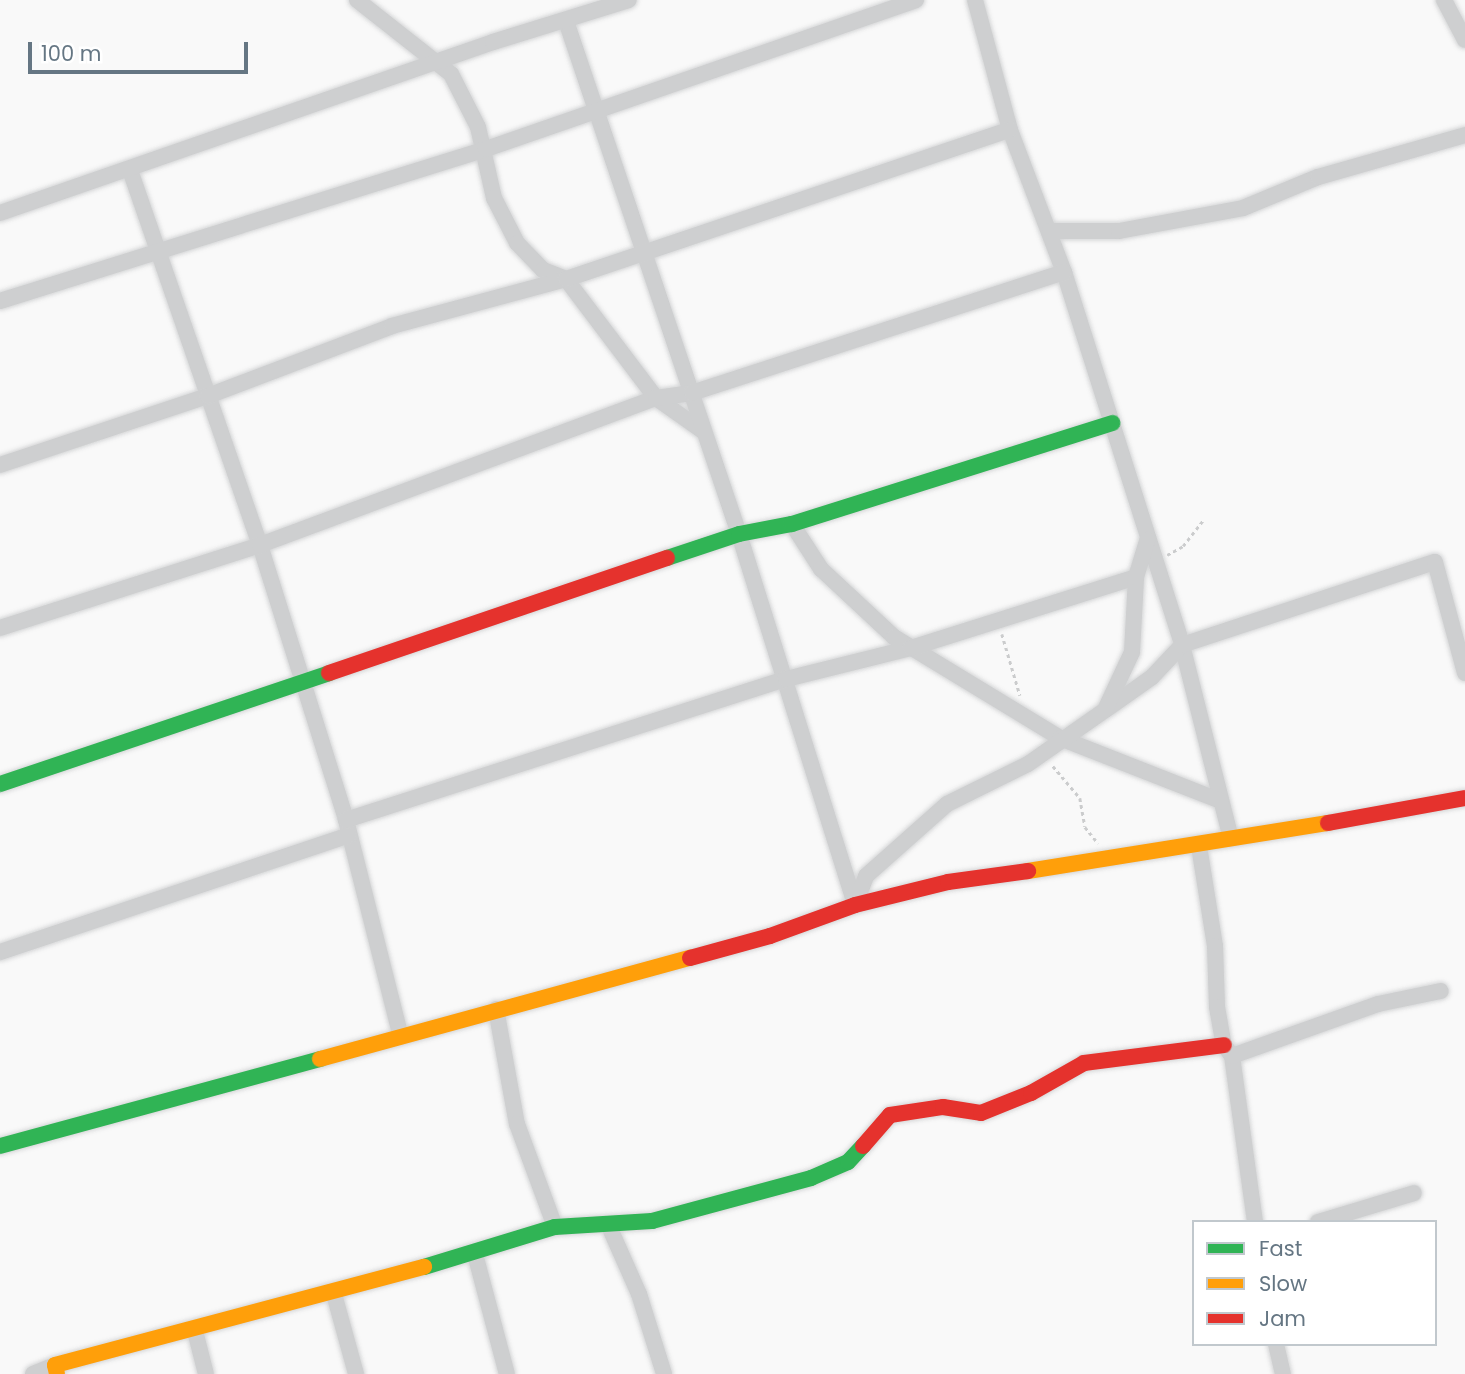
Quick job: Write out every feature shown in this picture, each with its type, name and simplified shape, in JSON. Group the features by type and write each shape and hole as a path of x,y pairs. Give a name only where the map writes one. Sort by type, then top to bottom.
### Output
{"street":[{"path":"357,0 451,74 486,149 494,198 517,243 543,270 566,279 656,398 704,432"},
{"path":"0,213 436,63 629,0"},
{"path":"0,300 156,249 486,149 598,107 916,0"},
{"path":"975,0 1010,130 1064,272 1182,645 1231,838"},
{"path":"1444,0 1465,40"},
{"path":"566,21 598,107 739,534 855,905"},
{"path":"0,465 208,396 392,326 566,279 1010,130"},
{"path":"1050,231 1119,231 1230,211 1363,162 1465,135"},
{"path":"130,170 260,545 302,679 348,827 400,1034"},
{"path":"0,628 260,545 656,398 692,393 1064,272"},
{"path":"0,784 302,679 739,534 792,524 1112,423"},
{"path":"792,524 821,569 853,604 911,648 1060,738 1221,801"},
{"path":"1105,710 1132,652 1136,577 1147,540"},
{"path":"855,905 866,876 947,804 1041,753 1105,710 1152,677 1182,645 1435,562 1465,673"},
{"path":"0,952 348,827 786,680 911,648 1136,577"},
{"path":"0,1146 400,1034 770,936 855,905 989,873 1199,846 1231,838 1465,798"},
{"path":"1199,846 1215,946 1217,1007 1228,1050 1255,1220"},
{"path":"33,1374 334,1294 475,1254 555,1227 652,1221 811,1178 848,1162 890,1115 943,1107 981,1113 1031,1093 1084,1063 1228,1050 1378,1004 1441,991"},
{"path":"496,1009 517,1124 555,1227"},
{"path":"1325,1220 1414,1193"},
{"path":"608,1224 639,1294 664,1374"},
{"path":"475,1254 507,1374"},
{"path":"334,1294 356,1374"},
{"path":"195,1331 206,1374"},
{"path":"1276,1346 1283,1374"}],"path":[{"path":"1155,561 1183,546 1203,520"},
{"path":"998,621 1027,718"},
{"path":"1041,753 1080,798 1085,827 1109,856"}],"traffic: fast":[{"path":"667,558 739,534 792,524 1112,423"},
{"path":"0,784 329,673"},
{"path":"0,1146 320,1059"},
{"path":"424,1267 555,1227 652,1221 811,1178 848,1162 863,1146"}],"traffic: slow":[{"path":"1028,871 1328,823"},
{"path":"320,1059 690,958"},
{"path":"57,1374 55,1365 424,1267"}],"traffic: jam":[{"path":"329,673 667,558"},
{"path":"1328,823 1465,798"},
{"path":"690,958 770,936 855,905 948,882 1028,871"},
{"path":"863,1146 890,1115 943,1107 981,1113 1031,1093 1084,1063 1224,1045"}]}
